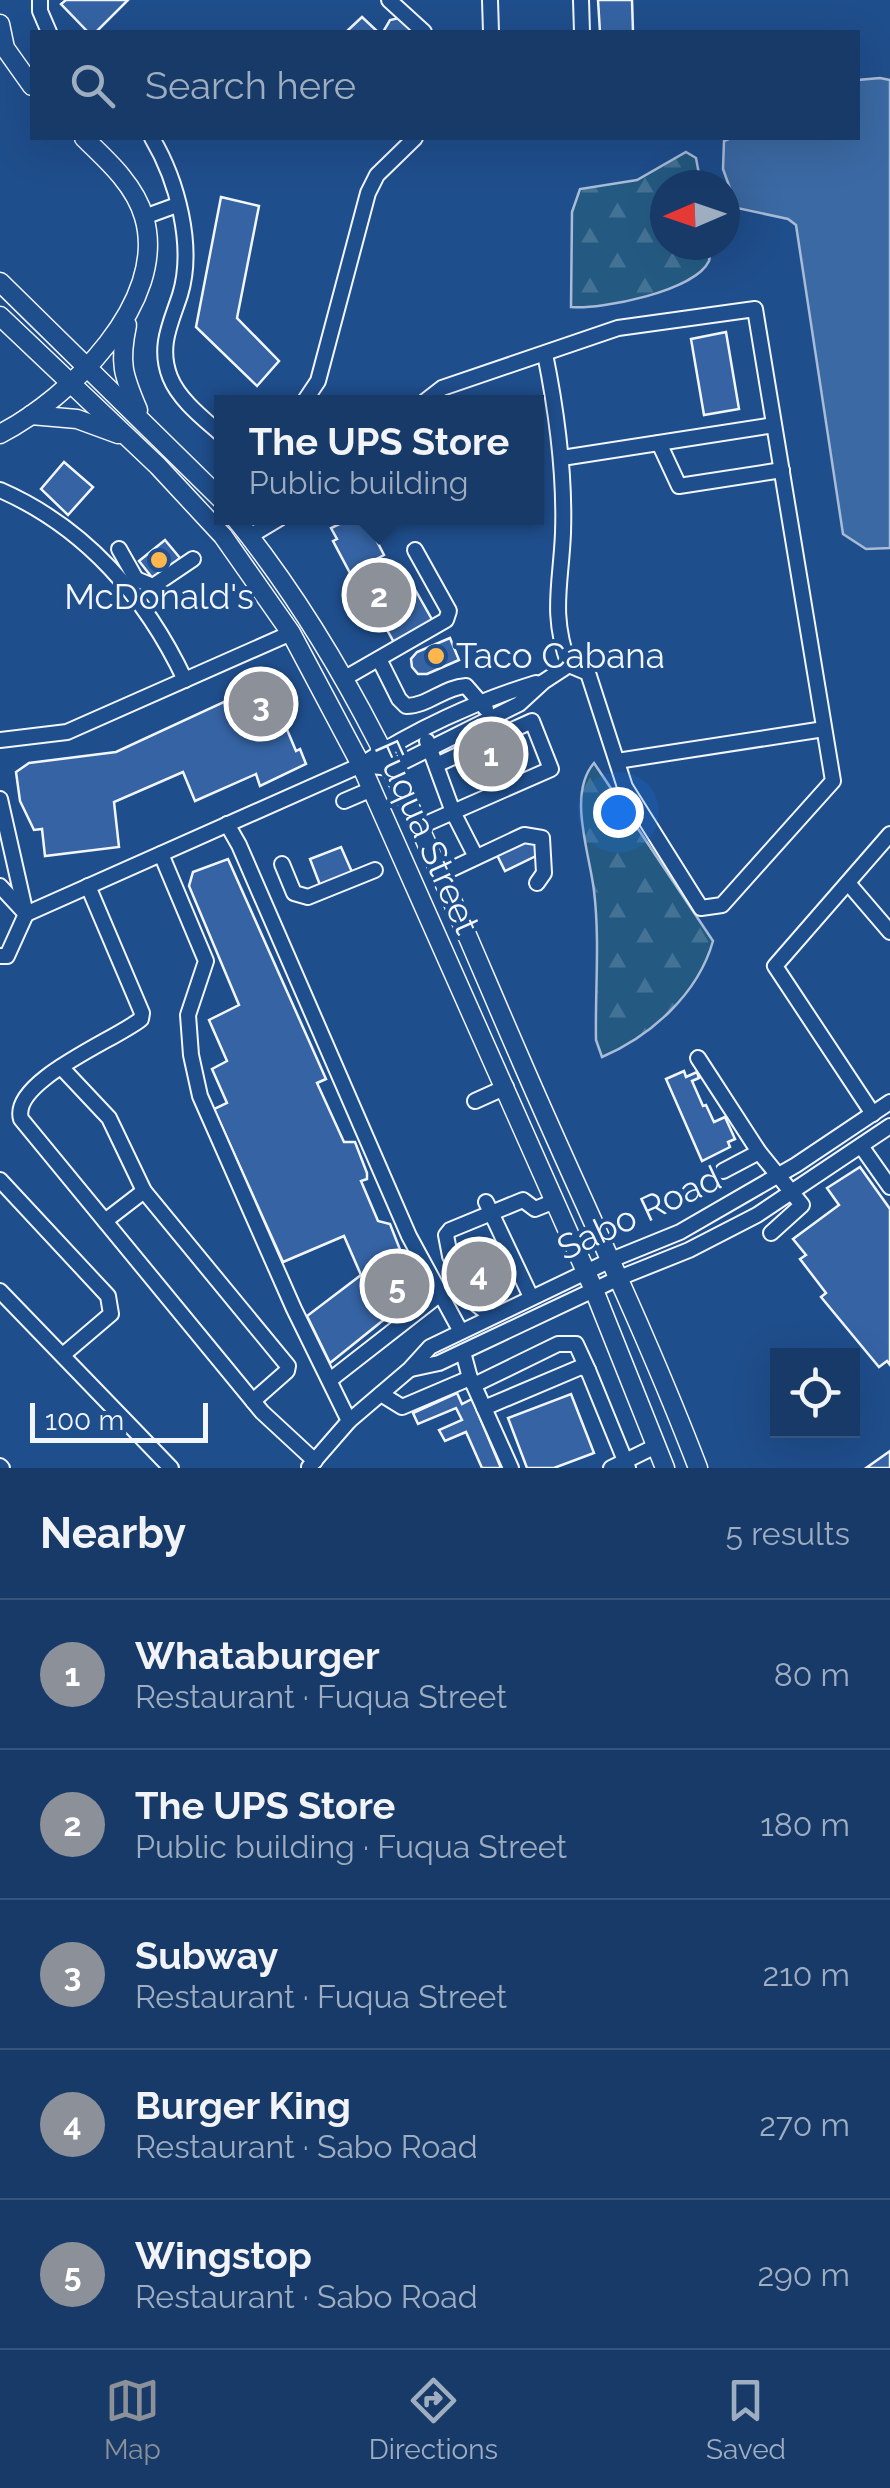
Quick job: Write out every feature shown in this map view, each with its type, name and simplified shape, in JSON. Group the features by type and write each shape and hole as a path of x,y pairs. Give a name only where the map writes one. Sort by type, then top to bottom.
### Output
{"main road":[{"path":"0,24 4,48 30,83"},
{"path":"86,140 133,193 144,217 146,274 128,316 121,362 122,375 142,420"},
{"path":"0,282 214,492"},
{"name":"Fuqua Street","path":"0,316 170,478 233,550 290,633 361,765 506,1087 594,1290 665,1468"},
{"path":"0,434 32,415 69,382 128,316"},
{"path":"32,415 77,419 127,437"},
{"path":"233,550 245,525"},
{"name":"Fuqua Street","path":"246,525 309,616 387,759 619,1278 698,1468"},
{"path":"290,633 309,616"},
{"path":"506,1087 528,1076"},
{"path":"656,1446 686,1438"}],"street":[{"path":"40,0 48,30"},
{"path":"389,0 422,30"},
{"path":"490,0 491,30"},
{"path":"581,0 582,30"},
{"path":"153,140 161,153 186,242 181,292 166,331 166,362 176,386 214,426"},
{"path":"309,395 318,381 368,192 377,174 413,140"},
{"path":"144,217 177,205"},
{"path":"433,395 442,388 618,328 756,309 833,781 722,905 702,908 625,787 588,673 569,664 559,638 556,594 563,536 562,458 545,354"},
{"path":"562,458 774,424"},
{"path":"659,443 679,486 782,470"},
{"path":"0,490 79,538 133,592 161,630 184,680"},
{"path":"118,549 136,579 153,586 193,559"},
{"path":"345,678 446,620 448,611 415,550"},
{"path":"0,740 67,732 290,633"},
{"path":"379,659 399,700 406,706 416,706 455,686 466,686 487,711"},
{"path":"26,914 361,765 430,748 569,664"},
{"path":"387,759 423,731 487,711"},
{"path":"419,827 552,769 532,721 436,765"},
{"path":"617,761 824,729"},
{"path":"423,731 476,858"},
{"path":"344,801 372,789"},
{"path":"0,799 26,914 8,956 0,956"},
{"path":"227,824 240,844 409,1236 460,1330"},
{"path":"873,1114 775,966 890,834"},
{"path":"441,874 524,836 536,836 542,838 545,866 536,883"},
{"path":"160,854 206,961 188,1015 200,1096 294,1308 350,1421"},
{"path":"282,864 294,892 308,896 375,870"},
{"path":"848,882 890,932"},
{"path":"0,886 26,914"},
{"path":"88,886 142,1014 139,1022 75,1056 24,1098 18,1110 20,1119 253,1400 312,1464"},
{"path":"698,1058 759,1152 802,1204 771,1233"},
{"path":"61,1067 109,1118 144,1192 288,1366 253,1400"},
{"path":"475,1101 506,1087"},
{"name":"Sabo Road","path":"312,1464 350,1421 410,1369 430,1346 610,1260 680,1232 781,1175 890,1102"},
{"name":"Sabo Road","path":"410,1369 438,1363 619,1278 689,1250 757,1215 890,1126"},
{"path":"861,1146 890,1186"},
{"path":"724,1171 759,1152"},
{"path":"0,1180 108,1296 111,1314 64,1354"},
{"path":"105,1221 144,1192"},
{"path":"491,1316 470,1299 450,1256 446,1236 489,1208 524,1200 535,1209 555,1201"},
{"path":"489,1208 532,1297"},
{"path":"0,1291 171,1468"},
{"path":"330,1380 438,1294"},
{"path":"381,1394 402,1407 571,1342 576,1344 588,1370 626,1464"},
{"path":"463,1352 472,1382 511,1468"},
{"path":"484,1408 573,1368 588,1370"},
{"path":"610,1468 626,1464 656,1446"}],"green space":[{"path":"686,152 696,158 698,170 654,170"},
{"path":"650,173 650,260 709,261 700,272 667,290 624,302 571,307 572,212 580,189 637,180"},
{"path":"594,763 713,941 696,979 670,1011 638,1037 602,1057 596,1040 596,909 581,807 586,776"}],"shaded area":[{"path":"860,80 890,80 890,548 866,549 843,534 796,225 788,219 740,209 740,170 723,169 726,140 860,140"}],"building":[{"path":"66,0 128,0 98,30 86,30 61,4"},
{"path":"598,0 632,0 633,30 600,30"},
{"path":"362,17 376,30 348,30"},
{"path":"399,18 412,30 384,30 390,20"},
{"path":"221,197 259,206 237,318 279,361 257,386 196,327"},
{"path":"726,332 739,409 704,415 691,339"},
{"path":"64,462 93,487 68,515 41,489"},
{"path":"369,525 384,555 350,573 333,541 337,539 331,528"},
{"name":"McDonald's","path":"165,540 180,558 154,580 139,561"},
{"path":"404,570 434,623 396,646 366,592"},
{"name":"Taco Cabana","path":"450,638 459,660 418,674 411,659 417,652"},
{"path":"267,682 296,751 300,749 306,764 260,786 256,774 195,801 183,772 114,802 119,847 45,856 42,829 34,830 20,801 16,772 29,763 116,752"},
{"path":"514,732 521,748 463,777 456,760"},
{"path":"532,838 540,854 505,871 497,855"},
{"path":"341,847 352,872 320,885 310,859"},
{"path":"228,859 326,1079 317,1083 344,1142 355,1142 367,1173 367,1179 361,1181 378,1221 390,1224 417,1293 330,1363 307,1316 361,1275 344,1236 283,1262 214,1109 227,1103 212,1069 227,1061 209,1020 239,1005 189,886 193,872"},
{"path":"684,1071 686,1077 697,1072 699,1078 692,1081 703,1106 706,1105 714,1122 725,1117 735,1139 728,1142 730,1147 702,1161 666,1079"},
{"path":"860,1167 890,1209 890,1365 887,1361 879,1367 821,1297 826,1293 800,1259 806,1255 793,1239 839,1205 827,1188"},
{"path":"457,1393 462,1404 472,1399 501,1468 482,1468 466,1432 445,1441 439,1430 462,1420 456,1408 418,1424 413,1413"},
{"path":"571,1394 594,1453 554,1468 527,1468 508,1418"},
{"path":"890,1451 890,1468 866,1468"}],"place":[{"name":"McDonald's","path":"159,560"},
{"name":"The UPS Store","path":"379,595"},
{"name":"Taco Cabana","path":"436,656"},
{"name":"Subway","path":"261,704"},
{"name":"Whataburger","path":"491,754"},
{"name":"Burger King","path":"479,1274"},
{"name":"Wingstop","path":"397,1286"}]}
